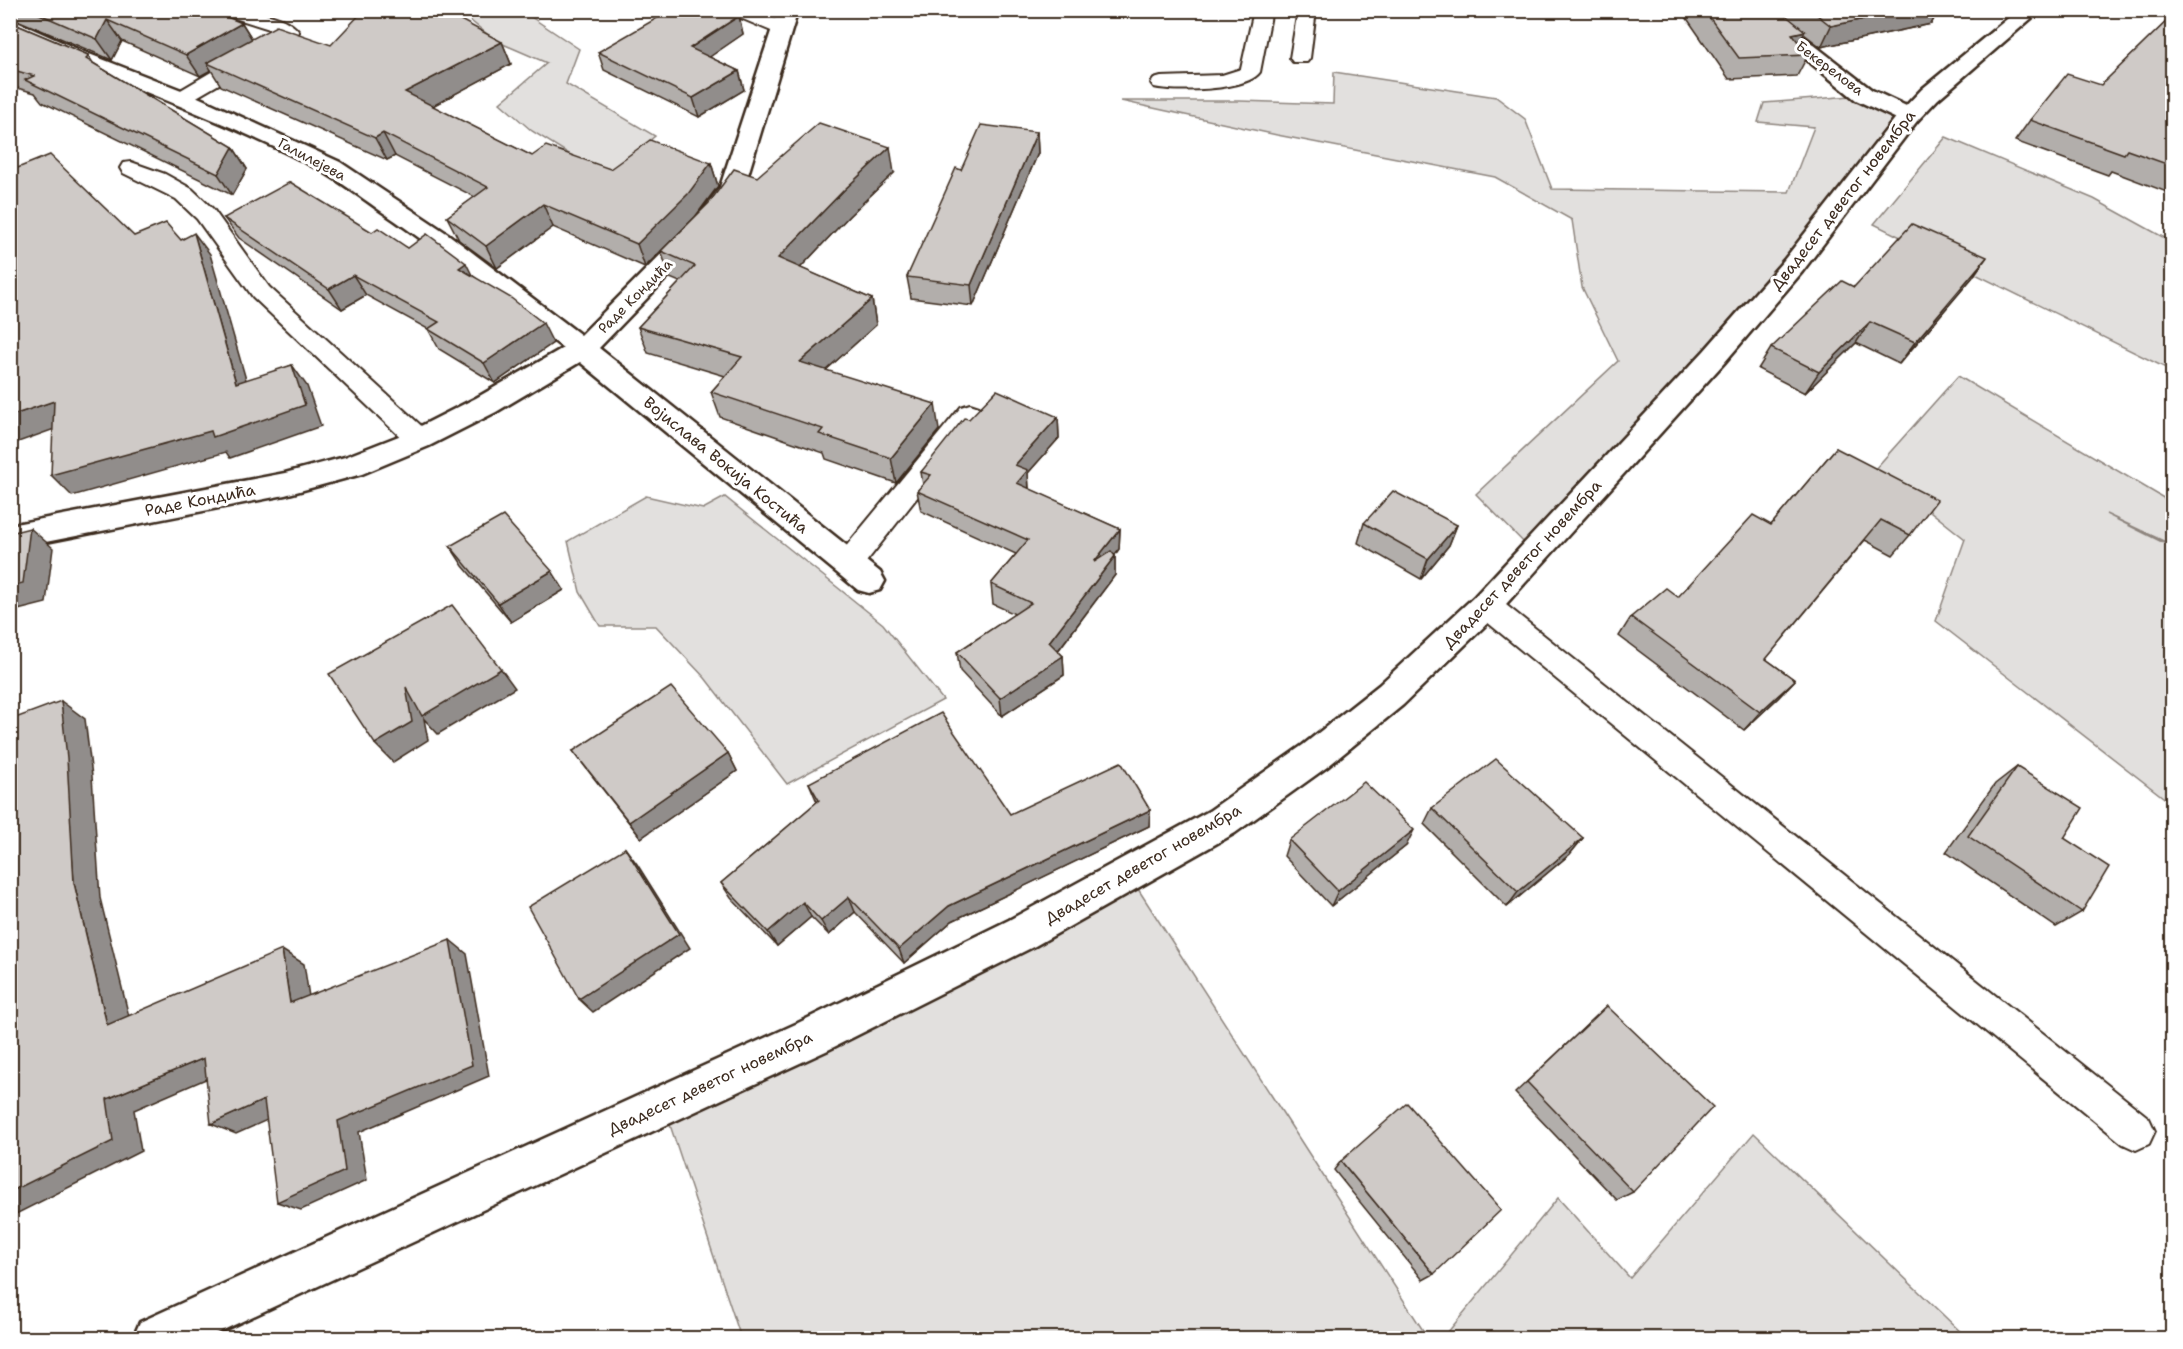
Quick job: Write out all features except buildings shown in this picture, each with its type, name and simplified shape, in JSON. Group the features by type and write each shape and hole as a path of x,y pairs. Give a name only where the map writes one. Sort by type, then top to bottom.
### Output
{"street":[{"name":"Бекерелова","path":"1756,10 1864,95 1909,116"},
{"name":"Двадесет деветог новембра","path":"156,1338 812,1036 1022,933 1222,822 1315,756 1391,695 1486,605 1714,357 1793,266 1909,116 1930,94 2031,10"},
{"name":"Раде Кондића","path":"10,537 285,484 352,466 419,439 495,400 582,349 624,309 706,223 732,188 755,110 786,20"},
{"name":"Галилејева","path":"10,25 107,70 181,98 286,144 332,167 439,239 582,349"},
{"name":"Војислава Вокија Костића","path":"582,349 859,572"}],"lane":[{"path":"181,98 283,39 289,32 286,28 229,10"},
{"path":"738,10 786,20"},
{"path":"1161,83 1233,79 1247,75 1250,72 1263,10"},
{"path":"1300,58 1307,10"},
{"path":"131,168 184,194 205,214 261,292 419,439"},
{"path":"859,572 970,413"},
{"path":"1486,605 2136,1131"}],"shaded area":[{"path":"448,11 522,11 579,49 566,84 655,136 606,177 532,131 500,103 547,63 496,41 467,18"},
{"path":"1334,72 1496,97 1525,119 1552,189 1789,192 1814,127 1758,122 1764,103 1864,95 1909,116 1533,552 1476,494 1618,361 1582,287 1572,220 1495,177 1277,135 1121,101 1333,104"},
{"path":"1946,137 2094,199 2172,242 2172,371 1874,224"},
{"path":"1958,376 2172,503 2172,545 2106,514 2172,547 2172,804 1936,621 1965,539 1876,468"},
{"path":"646,496 703,509 725,497 883,624 943,700 787,784 705,678 656,626 600,626 580,592 568,541"},
{"path":"1129,875 1428,1338 741,1338 663,1104"},
{"path":"1754,1133 1967,1338 1443,1338 1558,1198 1630,1278"}]}
